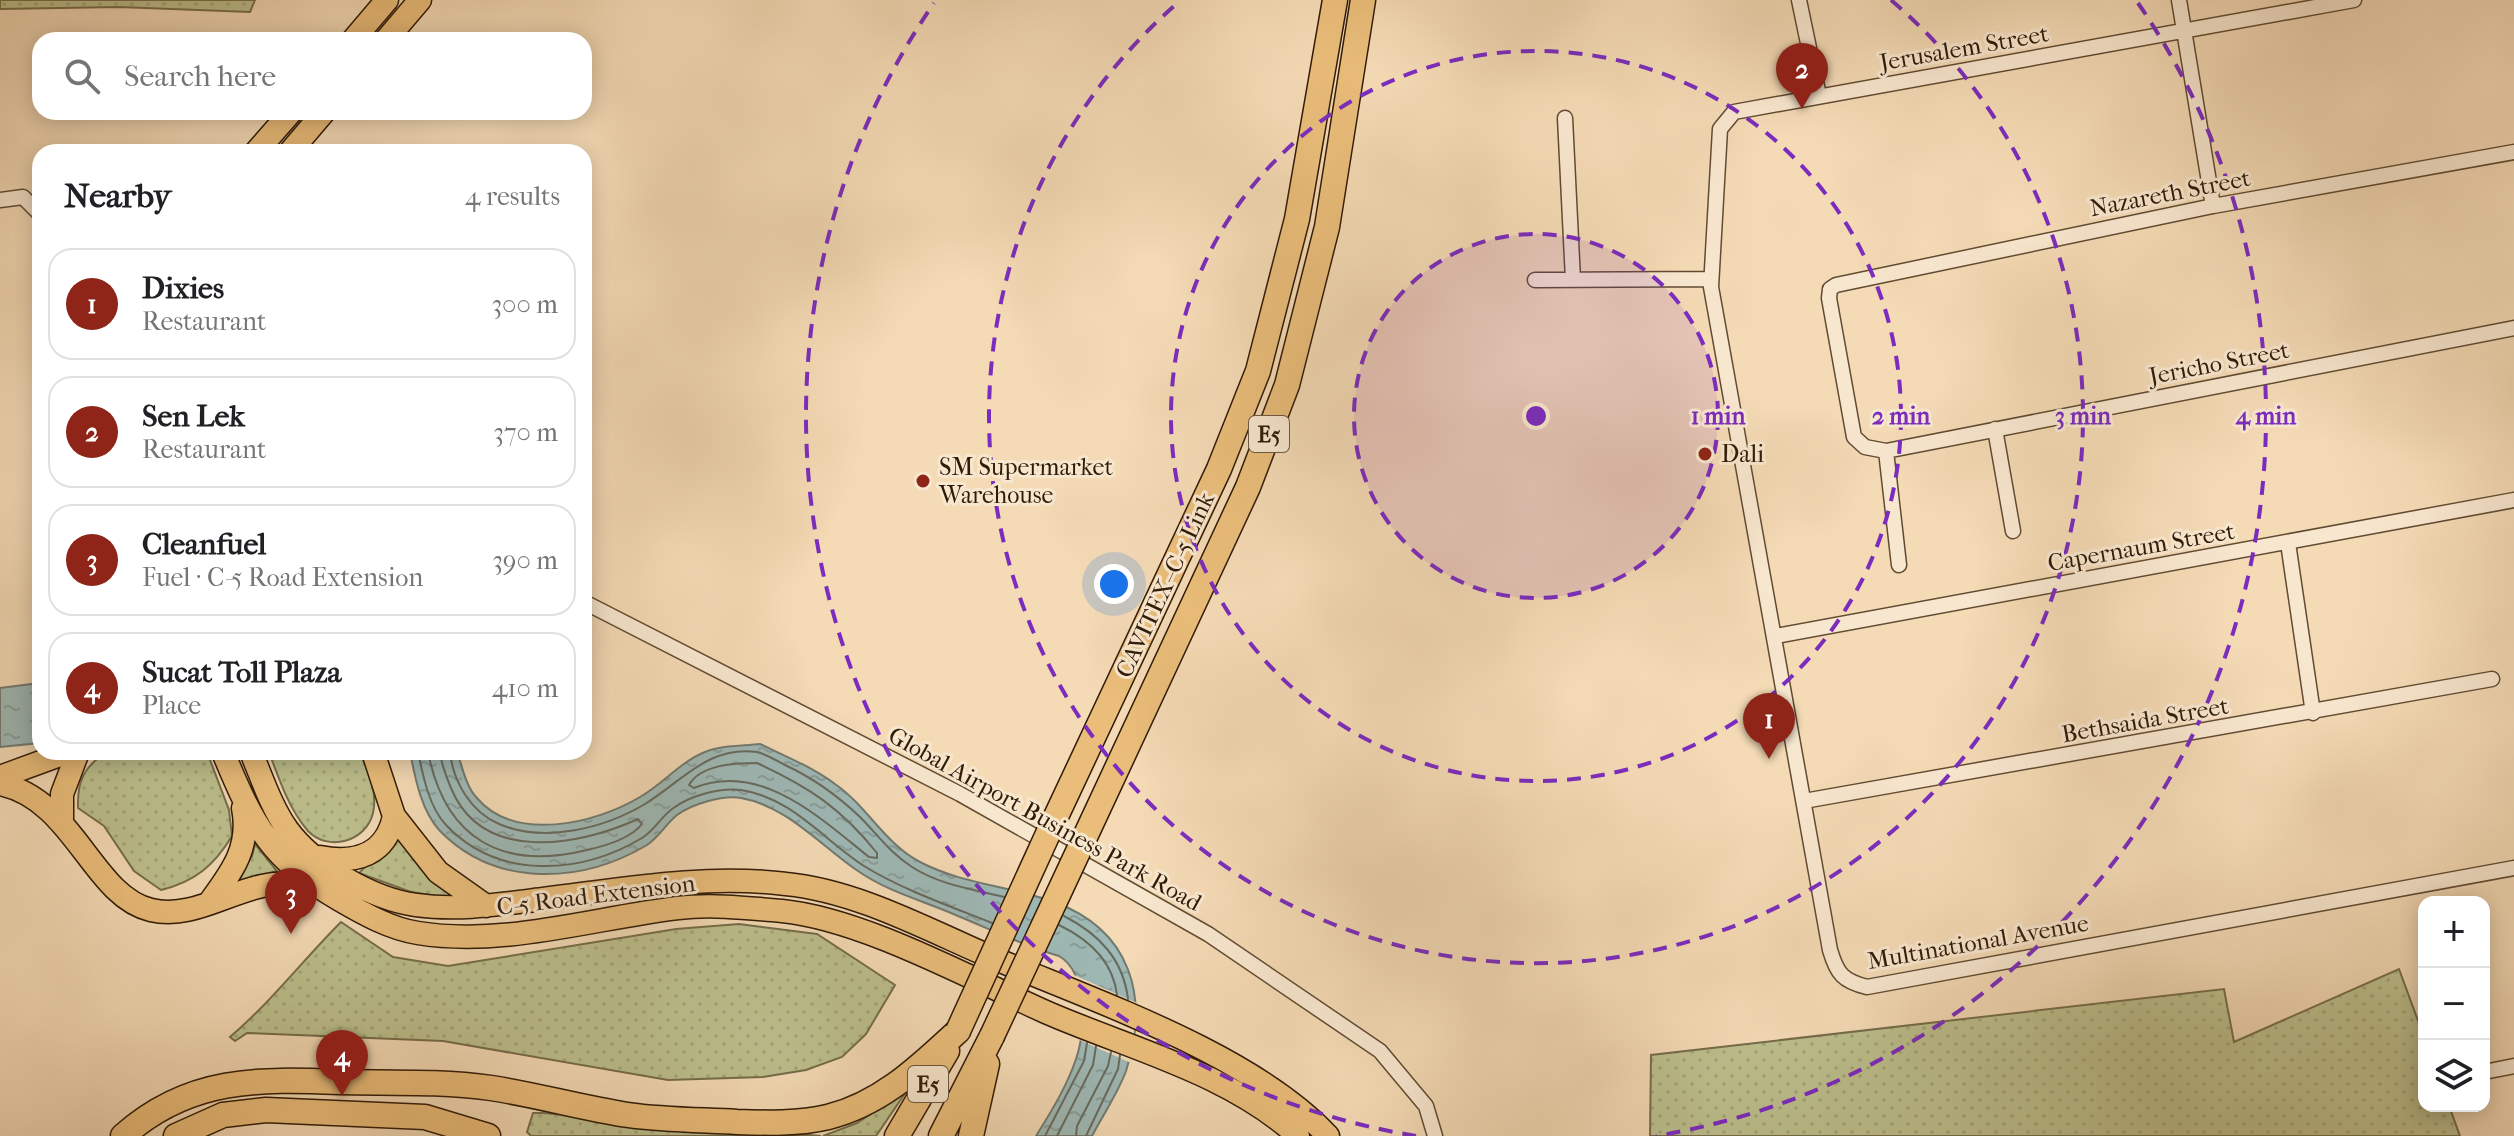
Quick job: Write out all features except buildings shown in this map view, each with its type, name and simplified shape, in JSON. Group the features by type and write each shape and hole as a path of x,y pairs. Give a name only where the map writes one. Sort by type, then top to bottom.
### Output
{"highway":[{"name":"CAVITEX–C-5 Link","path":"897,1136 958,1031 1162,594 1258,371 1297,219 1335,0"},
{"name":"CAVITEX–C-5 Link","path":"941,1136 992,1036 1248,487 1287,385 1327,227 1363,0"},
{"path":"123,1136 157,1112 196,1093 242,1081 275,1079 448,1083 643,1116 798,1122 827,1117 872,1100 912,1073 958,1031"},
{"path":"971,1136 992,1036"},
{"path":"176,1136 223,1115 266,1110 425,1117 488,1136"}],"main road":[{"path":"360,32 387,0"},
{"path":"391,32 408,4"},
{"path":"263,144 284,120"},
{"path":"297,144 317,120"},
{"path":"0,777 46,760"},
{"path":"62,822 62,794 75,760"},
{"name":"C-5 Road Extension","path":"226,760 262,836 311,885 383,921 416,933 456,936 505,933 682,908 736,907 819,916 1232,1090 1298,1136"},
{"name":"C-5 Road Extension","path":"254,760 271,802 286,828 314,856 380,894 413,905 486,906 680,882 787,884 826,891 1136,1019 1268,1085 1328,1136"},
{"path":"376,760 394,816 438,872 486,906"},
{"path":"0,784 35,796 62,822 105,875 140,906 168,913 208,905 266,885 311,885"},
{"path":"208,905 235,867 245,841 247,830 241,796"},
{"path":"314,856 337,860 365,854 390,834 394,816"}],"street":[{"path":"1799,0 1819,96"},
{"path":"2179,0 2213,206"},
{"name":"Jerusalem Street","path":"1819,96 2354,0"},
{"name":"Multinational Avenue","path":"1819,96 1734,112 1720,129 1711,279 1836,971 1847,982 1867,987 2514,868"},
{"path":"1565,118 1573,280"},
{"name":"Nazareth Street","path":"1886,451 1865,447 1854,437 1829,298 1830,289 1836,285 2213,206 2514,152"},
{"path":"0,200 23,197 32,206"},
{"path":"1535,280 1711,279"},
{"name":"Jericho Street","path":"1886,451 2514,328"},
{"path":"1995,429 2013,531"},
{"path":"1886,451 1899,565"},
{"name":"Capernaum Street","path":"1776,636 2514,500"},
{"path":"2288,543 2313,713"},
{"name":"Global Airport Business Park Road","path":"592,606 960,794 1208,934 1380,1051 1426,1106 1435,1136"},
{"name":"Bethsaida Street","path":"1804,801 2492,679"},
{"path":"2490,1071 2514,1066"}],"green space":[{"path":"0,0 255,0 250,12 119,7 0,9"},
{"path":"96,760 210,760 229,810 232,836 202,871 161,890 134,871 104,826 78,808 83,776"},
{"path":"272,760 363,760 374,797 373,813 363,831 355,837 345,841 326,841 308,831 285,793"},
{"path":"399,833 425,870 456,899 411,892 359,873"},
{"path":"255,844 277,871 233,885 252,856"},
{"path":"341,922 393,957 448,966 676,929 739,924 817,934 895,985 866,1034 842,1057 806,1070 763,1077 668,1080 443,1041 247,1033 235,1041 230,1037"},
{"path":"2399,969 2418,1021 2418,1112 2451,1112 2460,1136 1650,1136 1651,1055 2224,989 2234,1042"},
{"path":"908,1089 876,1136 823,1136 857,1123"},
{"path":"533,1113 821,1136 531,1136 527,1132"}],"water":[{"path":"32,684 32,744 0,747 0,688"},
{"path":"760,744 808,767 846,793 896,845 920,862 952,875 1054,902 1080,914 1101,930 1117,948 1128,969 1136,1017 1126,1071 1092,1136 1036,1136 1068,1079 1082,1033 1080,989 1068,964 1059,956 882,885 858,871 788,818 758,802 741,798 716,799 691,807 677,815 647,845 595,867 567,873 513,871 487,863 462,850 440,831 428,814 412,760 460,760 476,797 492,811 511,820 555,824 578,821 622,807 648,792 688,761 705,752"}],"pier":[{"path":"1074,975 1137,1003 1131,1063 1075,1038"}],"place":[{"name":"Sen Lek","path":"1802,109"},
{"name":"Dali","path":"1705,454"},
{"name":"SM Supermarket Warehouse","path":"923,481"},
{"name":"Dixies","path":"1769,759"},
{"name":"Cleanfuel","path":"291,934"},
{"name":"Sucat Toll Plaza","path":"342,1096"}]}
